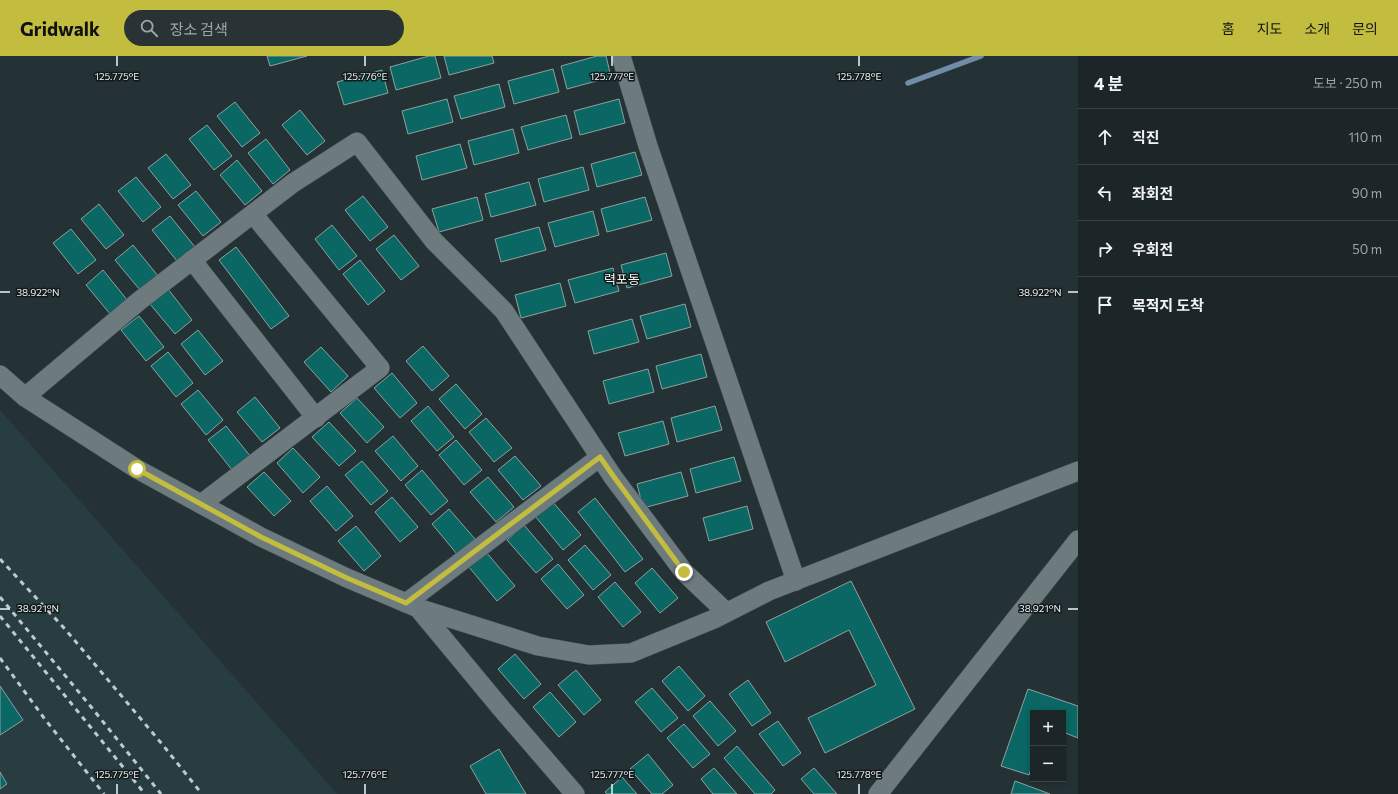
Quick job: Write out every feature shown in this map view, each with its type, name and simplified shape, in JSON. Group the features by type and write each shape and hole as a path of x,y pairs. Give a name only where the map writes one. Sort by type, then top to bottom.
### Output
{"street":[{"path":"621,56 648,146 796,581"},
{"path":"25,397 139,301 192,260 293,183 357,142 434,241 504,311 600,457 684,572 726,612"},
{"path":"201,504 380,368 253,214"},
{"path":"192,260 316,418"},
{"path":"0,375 25,397 137,469 268,540 347,578 412,606 538,646 590,655 631,653 726,612 769,591 1078,471"},
{"path":"412,606 600,457"},
{"path":"878,794 1078,540"},
{"path":"412,606 574,794"}],"shaded area":[{"path":"0,410 337,794 0,794"}],"building":[{"path":"267,56 307,56 270,66"},
{"path":"429,56 435,56 441,78 396,90 390,67"},
{"path":"444,56 492,56 494,63 449,75"},
{"path":"597,56 606,56 611,77 567,89 561,66"},
{"path":"553,69 559,92 514,104 508,81"},
{"path":"382,70 388,93 344,105 337,82"},
{"path":"499,84 505,107 461,119 454,96"},
{"path":"447,99 453,122 408,134 402,111"},
{"path":"619,99 625,123 580,135 574,111"},
{"path":"235,102 260,133 242,147 217,116"},
{"path":"300,110 325,141 307,155 282,125"},
{"path":"566,115 572,138 528,150 521,127"},
{"path":"207,125 232,156 214,170 189,139"},
{"path":"513,129 519,153 474,165 468,141"},
{"path":"266,139 290,170 273,184 248,153"},
{"path":"460,144 467,168 422,180 416,156"},
{"path":"635,152 642,175 597,187 591,164"},
{"path":"166,154 191,185 173,199 148,168"},
{"path":"237,160 262,191 245,205 220,175"},
{"path":"583,167 589,190 544,202 538,179"},
{"path":"136,177 161,207 143,222 118,191"},
{"path":"529,182 536,205 491,217 485,194"},
{"path":"196,191 221,222 203,236 178,205"},
{"path":"363,196 388,227 370,241 345,210"},
{"path":"477,197 483,220 439,232 432,209"},
{"path":"645,197 652,220 607,232 601,209"},
{"path":"99,204 124,235 106,249 81,219"},
{"path":"593,211 599,235 555,247 548,223"},
{"path":"170,216 195,247 177,261 152,230"},
{"path":"332,225 357,256 339,270 315,239"},
{"path":"539,227 546,250 501,262 495,239"},
{"path":"71,229 96,260 78,274 53,243"},
{"path":"394,235 419,266 401,280 376,249"},
{"path":"133,245 158,276 140,290 115,260"},
{"path":"236,247 289,316 271,329 219,260"},
{"path":"666,253 672,276 627,288 621,265"},
{"path":"360,260 385,291 368,305 343,274"},
{"path":"613,268 619,291 575,303 568,280"},
{"path":"103,270 128,301 111,315 86,285"},
{"path":"560,283 566,306 521,318 515,295"},
{"path":"168,289 192,320 175,334 150,304"},
{"path":"685,304 691,327 647,339 640,316"},
{"path":"139,316 164,347 146,361 121,330"},
{"path":"632,319 639,342 594,354 588,331"},
{"path":"198,330 223,361 205,375 181,344"},
{"path":"423,346 449,376 432,391 406,361"},
{"path":"321,347 348,376 331,392 304,362"},
{"path":"168,352 193,383 176,397 151,366"},
{"path":"701,354 707,377 662,389 656,366"},
{"path":"648,369 654,392 609,404 603,381"},
{"path":"392,373 417,403 400,418 374,388"},
{"path":"456,384 482,414 465,429 439,399"},
{"path":"198,390 223,420 206,435 181,404"},
{"path":"255,397 280,428 262,442 237,412"},
{"path":"357,398 384,427 367,443 340,413"},
{"path":"428,406 454,437 437,451 411,421"},
{"path":"715,406 722,430 677,442 671,418"},
{"path":"486,418 512,448 494,462 469,432"},
{"path":"663,421 669,444 625,456 618,433"},
{"path":"329,422 356,451 339,466 312,437"},
{"path":"226,426 251,457 233,471 208,440"},
{"path":"393,436 418,466 401,481 375,451"},
{"path":"456,440 482,470 464,485 439,455"},
{"path":"293,448 320,477 303,493 277,463"},
{"path":"515,456 541,486 523,500 498,470"},
{"path":"734,457 741,481 696,493 690,469"},
{"path":"362,461 388,491 371,505 345,475"},
{"path":"422,470 448,501 431,515 405,485"},
{"path":"264,472 291,501 274,516 247,487"},
{"path":"681,472 688,496 643,508 637,484"},
{"path":"488,477 514,507 496,522 470,492"},
{"path":"327,486 353,516 336,531 310,501"},
{"path":"392,497 418,527 400,542 375,512"},
{"path":"595,498 643,559 625,572 578,512"},
{"path":"552,501 581,535 563,550 535,516"},
{"path":"747,506 753,529 709,541 703,518"},
{"path":"449,509 475,539 457,554 432,524"},
{"path":"524,525 553,559 536,573 507,540"},
{"path":"356,526 381,556 364,571 338,541"},
{"path":"585,545 611,575 593,590 568,560"},
{"path":"486,552 515,586 497,601 469,567"},
{"path":"558,564 584,595 567,609 541,579"},
{"path":"652,568 678,598 660,613 635,583"},
{"path":"851,581 915,709 825,753 808,718 876,685 849,630 785,662 766,622"},
{"path":"615,582 641,612 623,627 598,597"},
{"path":"515,654 541,684 524,699 498,669"},
{"path":"679,666 705,696 688,711 662,681"},
{"path":"576,670 601,700 584,715 558,685"},
{"path":"748,680 771,713 752,726 729,694"},
{"path":"0,686 23,720 0,735"},
{"path":"652,688 678,718 661,732 635,702"},
{"path":"1028,689 1078,706 1078,738 1066,733 1066,710 1030,710 1029,775 1001,766"},
{"path":"550,692 576,722 559,737 533,707"},
{"path":"710,701 736,731 718,746 693,716"},
{"path":"778,721 801,753 783,766 759,734"},
{"path":"684,724 710,754 693,768 667,738"},
{"path":"737,746 775,790 771,794 755,794 724,758"},
{"path":"499,749 526,794 486,794 470,766"},
{"path":"648,754 673,785 662,794 652,794 630,769"},
{"path":"714,768 737,794 713,794 701,779"},
{"path":"814,768 837,794 814,794 801,779"},
{"path":"0,772 7,784 0,789"},
{"path":"622,777 637,794 607,794 605,792"},
{"path":"1015,781 1050,794 1011,794"}],"waterway":[{"path":"908,83 981,56"}],"railway":[{"path":"0,559 65,629 202,794"},
{"path":"0,597 161,794"},
{"path":"0,616 145,794"},
{"path":"0,658 44,718 104,794"}],"district":[{"name":"력포동","path":"622,279"}],"route":[{"path":"137,469 261,537 347,578 406,603 600,457 684,572"}]}
